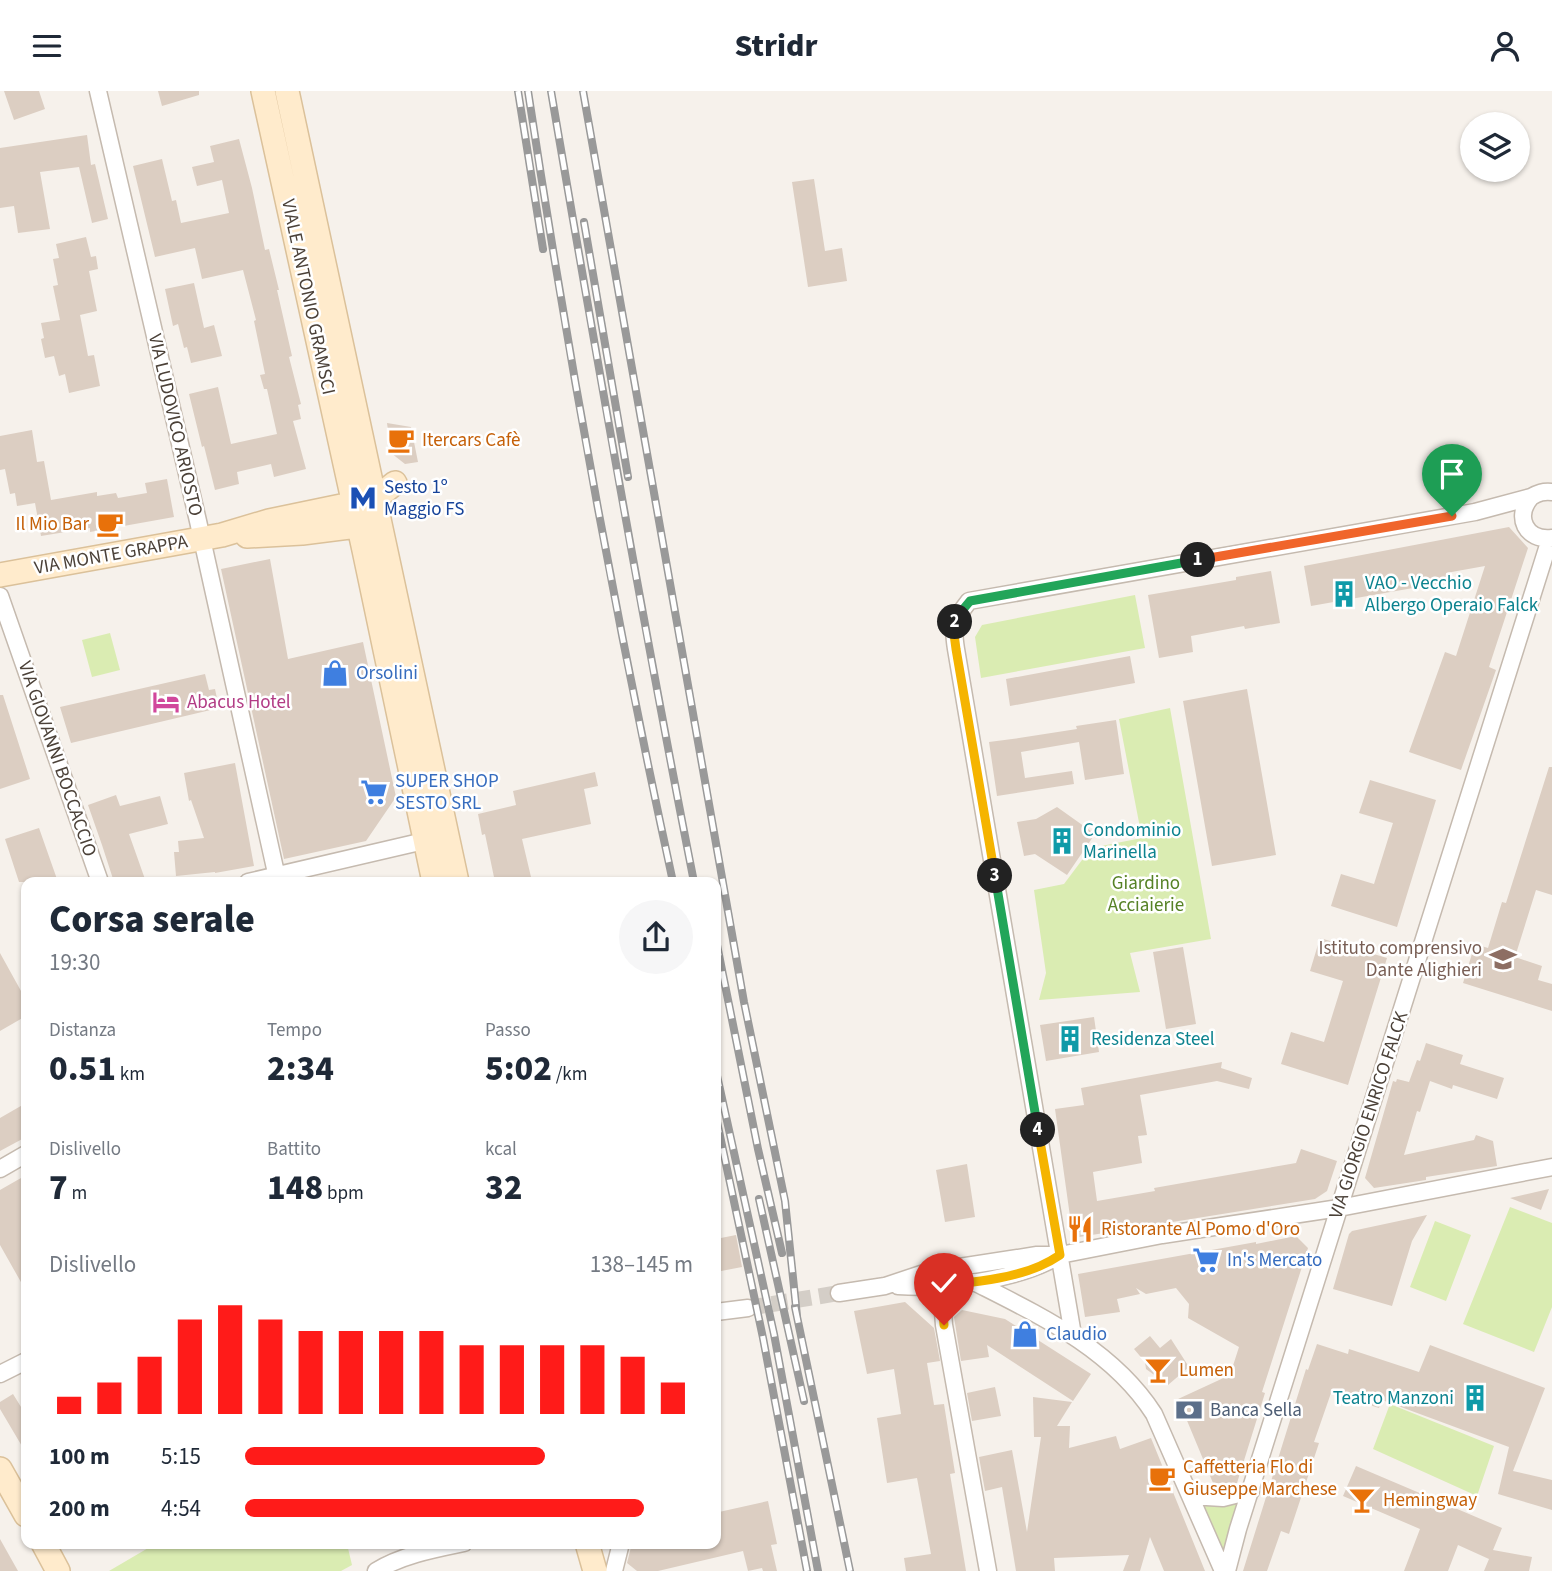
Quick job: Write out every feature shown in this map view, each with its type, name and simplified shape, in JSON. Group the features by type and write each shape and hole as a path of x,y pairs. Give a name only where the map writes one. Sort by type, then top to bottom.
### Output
{"main road":[{"name":"VIALE ANTONIO GRAMSCI","path":"263,91 456,877"},
{"name":"VIALE ANTONIO GRAMSCI","path":"287,91 369,469 367,513 432,877"},
{"path":"367,513 395,483 379,484 369,469"},
{"name":"VIA MONTE GRAPPA","path":"0,575 212,537 289,535 367,513"},
{"path":"0,1469 21,1506"},
{"path":"46,1549 58,1571"},
{"path":"589,1549 595,1571"},
{"path":"603,1549 604,1571"}],"street":[{"name":"VIA LUDOVICO ARIOSTO","path":"98,91 212,537 277,877"},
{"path":"1073,1335 954,634 956,618 970,601 1475,512 1538,493 1552,492"},
{"path":"1531,497 1526,503 1523,518 1529,531 1542,539 1551,538"},
{"path":"1475,512 1523,518"},
{"name":"VIA GIORGIO ENRICO FALCK","path":"1225,1571 1551,538"},
{"name":"VIA GIOVANNI BOCCACCIO","path":"0,596 98,877"},
{"path":"285,877 425,841"},
{"path":"0,1169 21,1157"},
{"path":"885,1286 927,1272 1037,1255 1060,1255 1162,1235 1339,1208 1552,1167"},
{"path":"839,1293 885,1286 941,1286 974,1282 1027,1271 1060,1255"},
{"path":"988,1571 944,1325 941,1286 950,1276 983,1272 993,1262"},
{"path":"974,1282 1073,1335 1109,1361 1142,1395 1154,1414 1225,1571"},
{"path":"721,1313 748,1308"},
{"path":"0,1374 21,1364"},
{"path":"1191,1496 1223,1498 1251,1491"},
{"path":"376,1571 409,1557 440,1549"},
{"path":"614,1571 620,1549"}],"green space":[{"path":"1135,595 1145,648 981,678 975,637 982,625"},
{"path":"110,633 120,670 92,677 82,640"},
{"name":"Giardino Acciaierie","path":"1170,708 1211,939 1130,953 1140,992 1039,1000 1046,973 1034,890 1064,884 1091,848 1142,838 1119,719"},
{"path":"1510,1207 1552,1223 1552,1307 1534,1352 1463,1324"},
{"path":"1435,1221 1471,1235 1446,1301 1410,1287"},
{"path":"1390,1404 1494,1446 1477,1496 1373,1449"},
{"path":"1244,1501 1224,1561 1201,1503"},
{"path":"146,1549 348,1549 352,1565 341,1571 109,1571"}],"building":[{"path":"4,91 39,91 45,109 14,120"},
{"path":"158,91 199,91 199,95 162,106"},
{"path":"87,135 91,165 95,164 108,219 92,223 79,167 40,172 50,229 18,233 14,206 0,208 0,148"},
{"path":"239,139 265,250 269,249 279,290 292,356 289,357 301,404 298,405 301,419 293,421 306,469 274,477 271,464 237,472 239,484 215,490 189,394 218,387 231,444 277,434 267,389 264,389 260,375 265,374 254,321 256,320 243,270 202,279 195,248 155,257 133,166 162,159 172,201 176,200 181,223 229,213 222,180 197,186 192,167 214,162 210,146"},
{"path":"814,179 825,251 842,248 847,281 808,287 792,182"},
{"path":"86,237 91,257 96,256 98,269 89,271 97,311 80,315 88,356 94,355 100,386 69,393 65,374 59,376 54,356 45,358 41,323 60,320 53,286 58,285 53,259 59,258 56,244"},
{"path":"194,283 204,328 214,325 222,356 191,363 178,324 173,326 165,289"},
{"name":"Itercars Cafè","path":"387,423 411,427 418,462 405,464 391,453"},
{"path":"32,430 37,462 44,461 51,500 97,492 97,496 116,493 118,498 147,493 145,483 167,479 174,517 90,532 90,528 41,536 35,503 17,506 15,493 10,494 5,469 0,470 0,436"},
{"name":"VAO - Vecchio Albergo Operaio Falck","path":"1509,527 1528,548 1489,667 1496,670 1461,770 1409,752 1445,652 1456,656 1485,566 1446,573 1447,582 1311,606 1304,566"},
{"path":"270,559 288,659 363,642 396,797 366,841 284,859 221,569"},
{"path":"1271,571 1280,623 1245,629 1244,626 1191,636 1193,652 1159,658 1148,595 1236,580 1236,577"},
{"path":"1130,656 1135,683 1010,706 1006,679"},
{"name":"Abacus Hotel","path":"205,674 209,690 215,689 219,708 71,743 60,707"},
{"path":"1247,689 1276,855 1212,866 1183,701"},
{"path":"0,695 3,695 30,779 0,789"},
{"path":"1116,720 1124,774 1085,780 1079,742 1021,752 1025,778 1072,771 1074,784 997,796 989,742 1077,729 1076,726"},
{"path":"235,763 254,866 176,876 174,852 179,852 178,841 204,838 191,800 189,801 184,773"},
{"path":"1549,767 1552,767 1552,895 1536,890 1515,957 1542,966 1538,980 1552,984 1552,1011 1463,983 1475,944 1488,948 1502,902 1506,903"},
{"path":"595,772 598,786 584,789 591,824 522,839 531,877 494,877 478,814 516,805 513,791"},
{"path":"1370,780 1436,800 1397,927 1331,906 1341,874 1374,884 1393,823 1359,813"},
{"path":"116,795 120,806 160,796 168,824 129,834 144,877 112,877 88,805"},
{"name":"Condominio Marinella","path":"1057,807 1095,834 1067,875 1035,854 1024,856 1017,822 1036,819"},
{"path":"39,828 56,877 21,877 19,882 5,839"},
{"path":"1320,938 1387,958 1348,1085 1281,1064 1291,1032 1324,1042 1343,981 1310,971"},
{"path":"1183,947 1196,1024 1166,1029 1153,952"},
{"path":"0,953 21,991 21,1019 0,1031"},
{"name":"Residenza Steel","path":"1094,1017 1099,1052 1046,1061 1040,1025"},
{"path":"1426,1043 1463,1055 1460,1064 1504,1078 1497,1099 1453,1085 1452,1089 1430,1081 1420,1112 1417,1111 1404,1155 1474,1140 1476,1135 1493,1141 1497,1166 1374,1188 1365,1178 1393,1081 1396,1082 1397,1079 1409,1082"},
{"path":"1222,1062 1221,1068 1252,1078 1249,1089 1217,1081 1140,1095 1147,1135 1138,1136 1142,1163 1093,1172 1097,1201 1296,1163 1301,1149 1337,1161 1327,1191 1315,1199 1073,1238 1055,1109 1084,1105 1081,1088"},
{"path":"21,1106 21,1140 0,1151 0,1118"},
{"path":"967,1164 975,1217 945,1222 936,1170"},
{"path":"21,1178 21,1282 0,1245 0,1190"},
{"path":"1549,1189 1541,1210 1510,1198"},
{"path":"1427,1215 1412,1241 1392,1306 1333,1289 1352,1231"},
{"path":"736,1235 742,1267 721,1271 721,1238"},
{"path":"1296,1236 1308,1248 1262,1392 1265,1393 1237,1483 1213,1483 1178,1399 1230,1375 1239,1347 1188,1318 1189,1304 1176,1288 1146,1294 1136,1288 1140,1294 1117,1299 1120,1312 1085,1317 1078,1274"},
{"path":"905,1302 934,1328 940,1361 927,1363 934,1405 944,1404 955,1473 950,1474 966,1571 906,1571 904,1558 931,1554 917,1478 887,1483 877,1418 901,1414 894,1369 867,1374 854,1311"},
{"path":"962,1310 1005,1319 1091,1374 1073,1401 987,1345 989,1357 961,1361 954,1317"},
{"path":"1150,1336 1160,1348 1171,1339 1189,1367 1168,1385 1146,1369 1145,1362 1134,1349"},
{"path":"1317,1344 1348,1354 1349,1349 1419,1372 1430,1345 1545,1388 1513,1471 1552,1480 1552,1510 1498,1494 1509,1447 1382,1400 1379,1408 1331,1393 1314,1442 1319,1443 1289,1534 1281,1531 1267,1571 1243,1571 1306,1369 1308,1370"},
{"path":"995,1387 1001,1416 972,1421 967,1393"},
{"path":"13,1394 21,1407 21,1445 0,1409 0,1402"},
{"path":"1033,1397 1072,1402 1057,1426 1070,1426 1069,1448 1116,1436 1120,1449 1151,1438 1205,1571 1164,1571 1150,1537 1140,1571 1123,1571 1129,1555 1054,1558 1055,1571 1016,1571 1002,1487 985,1491 979,1457 1012,1450 1027,1532 1041,1437 1034,1437"},
{"path":"1356,1466 1502,1528 1493,1550 1532,1557 1529,1571 1484,1571 1489,1559 1458,1545 1448,1571 1404,1571 1420,1529 1343,1496"},
{"path":"768,1501 777,1544 771,1545 777,1571 763,1571 762,1568 748,1571 743,1551 658,1571 637,1571 627,1563 630,1549 721,1549 721,1512"},
{"path":"0,1539 18,1571 0,1571"}],"tunnel":[{"path":"748,1308 839,1293"}],"railway":[{"path":"518,91 543,249"},
{"path":"528,91 594,488 672,877"},
{"path":"551,91 620,487 693,877"},
{"path":"583,91 744,1002 785,1201 797,1316"},
{"path":"584,222 628,477"},
{"path":"721,965 782,1253"},
{"path":"721,1094 774,1334 818,1571"},
{"path":"721,1141 763,1338 807,1571"},
{"path":"759,1199 804,1401"},
{"path":"795,1307 850,1571"}],"place":[{"name":"Itercars Cafè","path":"401,440"},
{"name":"Sesto 1º Maggio FS","path":"363,498"},
{"name":"Il Mio Bar","path":"110,524"},
{"name":"VAO - Vecchio Albergo Operaio Falck","path":"1344,594"},
{"name":"Orsolini","path":"335,673"},
{"name":"Abacus Hotel","path":"166,702"},
{"name":"SUPER SHOP SESTO SRL","path":"374,792"},
{"name":"Condominio Marinella","path":"1062,841"},
{"name":"Istituto comprensivo Dante Alighieri","path":"1503,959"},
{"name":"Residenza Steel","path":"1070,1039"},
{"name":"Ristorante Al Pomo d'Oro","path":"1080,1229"},
{"name":"In's Mercato","path":"1206,1260"},
{"name":"Claudio","path":"1025,1334"},
{"name":"Lumen","path":"1158,1370"},
{"name":"Teatro Manzoni","path":"1475,1398"},
{"name":"Banca Sella","path":"1189,1410"},
{"name":"Caffetteria Flo di Giuseppe Marchese","path":"1162,1478"},
{"name":"Hemingway","path":"1362,1500"}],"route":[{"path":"944,1325 941,1286 1027,1271 1060,1255 956,649 956,618 970,601 1452,516"}]}
